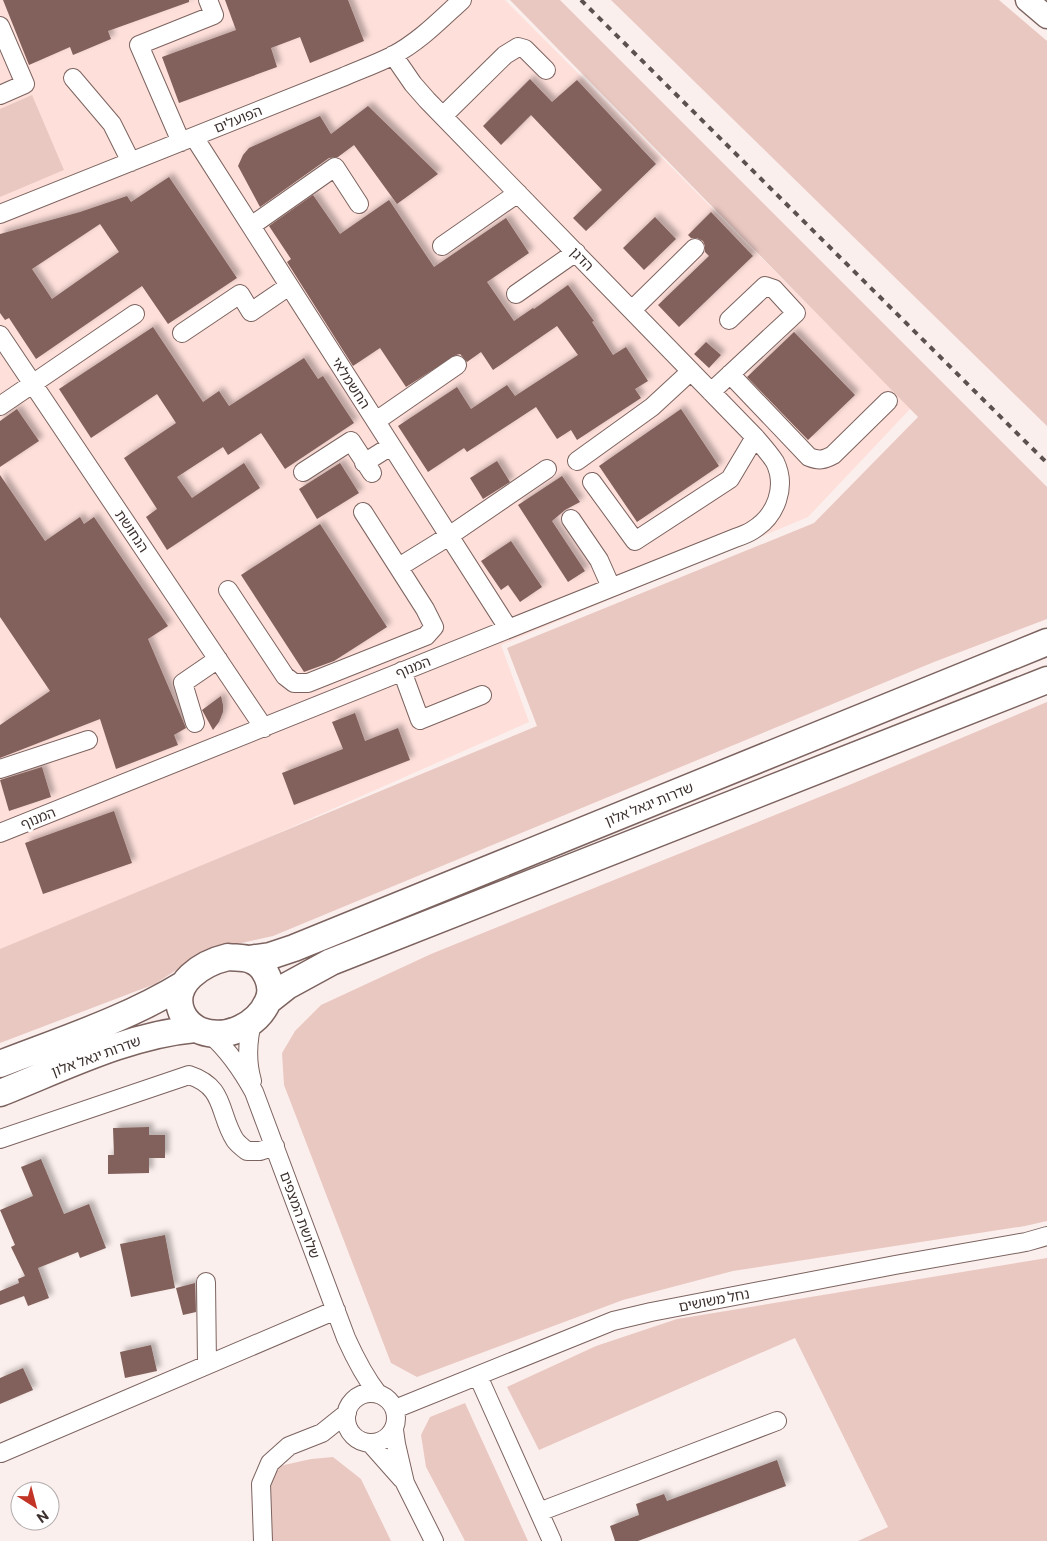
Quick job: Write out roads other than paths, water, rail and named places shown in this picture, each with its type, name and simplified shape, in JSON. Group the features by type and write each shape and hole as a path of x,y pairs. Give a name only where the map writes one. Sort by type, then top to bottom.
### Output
{"highway":[{"name":"שדרות יגאל אלון","path":"249,959 270,956 294,948 1047,642"},
{"path":"261,1010 270,990 267,976 260,965 249,959 228,957 214,960 196,971 184,984 179,994 179,1006 185,1020 202,1031 221,1034 234,1032 261,1010 287,986 308,973 340,958 978,705 1047,680"},
{"name":"שדרות יגאל אלון","path":"0,1064 134,1011 184,984"},
{"name":"שדרות יגאל אלון","path":"0,1093 124,1045 176,1030 202,1031"}],"main road":[{"path":"1027,0 1047,17"}],"street":[{"name":"החשמלאי","path":"208,0 214,15 139,45 187,140 251,226 508,628"},
{"name":"הפועלים","path":"0,214 187,140 393,55 414,42 462,0"},
{"path":"0,26 25,84 0,95"},
{"path":"443,116 506,55 518,47 525,49 546,70"},
{"name":"הדגן","path":"393,55 413,84 755,438 774,462"},
{"path":"73,78 112,124 131,162"},
{"path":"251,226 335,167 359,204"},
{"path":"442,246 518,193"},
{"path":"632,310 695,248"},
{"path":"516,294 576,252"},
{"path":"182,333 240,294 251,312 289,286"},
{"path":"711,392 796,313 774,288 765,286 729,320"},
{"path":"0,406 135,314"},
{"name":"הנחושת","path":"0,335 264,728"},
{"path":"376,421 457,365"},
{"path":"577,461 666,396 691,371"},
{"path":"730,374 809,457 817,461 825,460 833,455 888,401"},
{"path":"592,482 636,541 730,480 755,438"},
{"path":"304,472 351,441 368,468 391,446"},
{"name":"המנוף","path":"0,833 753,530 768,517 779,498 781,480 774,462"},
{"path":"399,568 547,469"},
{"path":"228,590 285,676 294,683 308,683 426,636 434,627 425,609 363,512"},
{"path":"571,519 598,560 611,587"},
{"path":"195,723 183,683 218,659"},
{"path":"402,671 420,720 482,695"},
{"path":"0,769 88,740"},
{"name":"שלושת המצפים","path":"261,1010 248,1038 247,1055 254,1092 346,1338 366,1379 378,1394"},
{"name":"שלושת המצפים","path":"202,1031 220,1043 232,1057 254,1092"},
{"path":"0,1139 189,1074 202,1079 215,1092 236,1141 247,1151 260,1151 275,1146"},
{"name":"נחל משושים","path":"395,1409 604,1324 651,1312 1026,1242 1047,1236"},
{"path":"206,1282 207,1365"},
{"path":"1,1453 336,1310"},
{"name":"שלושת המצפים","path":"346,1338 353,1371 350,1406"},
{"path":"478,1376 552,1541"},
{"path":"263,1541 261,1484 270,1463 289,1446 331,1428 361,1395 369,1393 385,1397 395,1409 397,1416 394,1430 405,1483 434,1541"},
{"path":"350,1406 348,1428 405,1483"},
{"path":"540,1512 777,1421"},
{"path":"314,1436 334,1436 364,1442 384,1440 394,1430"}],"railway":[{"path":"581,0 1047,463"}]}
